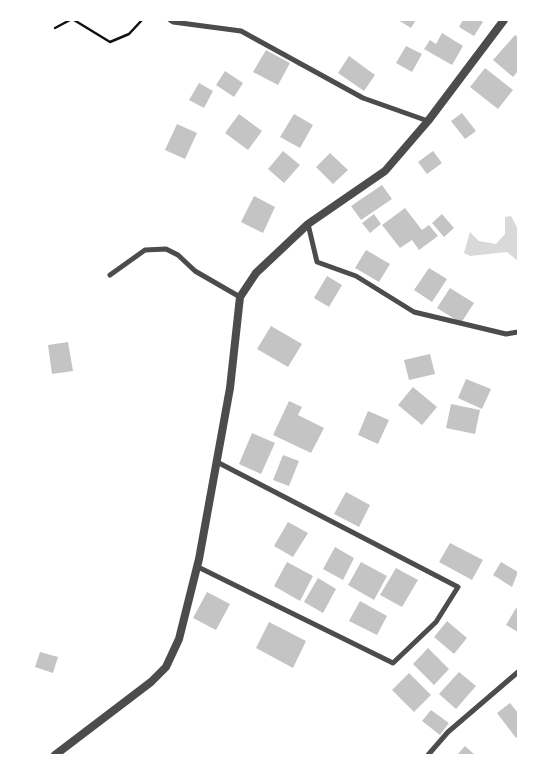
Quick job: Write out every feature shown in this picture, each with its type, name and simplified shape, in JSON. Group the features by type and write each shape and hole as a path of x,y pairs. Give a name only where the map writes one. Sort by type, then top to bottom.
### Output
{"street":[{"path":"170,20 172,22 240,31 363,98 428,121"},
{"path":"55,755 151,682 166,667 179,639 198,567 230,388 240,297 256,273 308,224 385,171 428,121 504,20"},
{"path":"308,224 317,262 356,276 414,312 455,324 506,334 518,332"},
{"path":"110,275 146,250 166,249 178,255 195,271 240,297"},
{"path":"198,567 394,663 436,622 458,587 216,462"},
{"path":"428,755 448,732 518,672"}],"path":[{"path":"55,28 70,20"},
{"path":"74,20 110,42 129,34 142,20"}],"shaded area":[{"path":"511,216 518,229 518,261 507,252 470,256 464,253 470,232 479,241 496,244 505,234 505,217"}],"building":[{"path":"398,20 416,20 411,28"},
{"path":"463,20 480,20 483,22 474,36 459,27"},
{"path":"442,33 463,46 452,65 424,49 430,40 436,44"},
{"path":"515,35 518,37 518,71 513,77 493,60"},
{"path":"406,46 422,54 412,72 396,63"},
{"path":"266,50 290,63 278,85 253,72"},
{"path":"349,56 375,75 364,91 338,73"},
{"path":"485,68 513,90 498,109 470,87"},
{"path":"225,71 243,83 234,97 216,85"},
{"path":"199,83 213,91 204,108 189,100"},
{"path":"462,113 476,131 465,139 451,121"},
{"path":"239,114 262,131 248,150 225,133"},
{"path":"294,114 313,125 300,148 280,137"},
{"path":"177,124 197,133 185,159 165,150"},
{"path":"283,151 300,165 284,183 268,169"},
{"path":"433,151 442,163 427,174 418,162"},
{"path":"330,153 348,170 333,184 316,167"},
{"path":"382,185 392,199 361,220 351,206"},
{"path":"254,196 275,207 263,233 241,222"},
{"path":"405,208 422,230 429,225 438,236 419,250 412,240 400,248 382,225"},
{"path":"374,214 381,224 370,233 362,223"},
{"path":"442,214 454,228 444,237 432,223"},
{"path":"366,250 390,264 379,282 355,268"},
{"path":"429,268 447,279 432,302 414,290"},
{"path":"327,276 342,285 329,307 314,298"},
{"path":"450,288 474,303 461,323 437,308"},
{"path":"271,326 302,344 288,367 257,349"},
{"path":"68,342 73,371 52,374 48,345"},
{"path":"430,354 435,374 409,380 404,360"},
{"path":"466,379 491,389 482,409 458,398"},
{"path":"413,387 437,407 422,425 398,405"},
{"path":"289,401 302,407 298,415 324,428 311,453 273,435"},
{"path":"451,404 480,410 475,434 446,428"},
{"path":"368,411 389,420 378,444 358,435"},
{"path":"252,433 275,443 261,474 239,464"},
{"path":"283,455 299,461 289,486 273,480"},
{"path":"346,492 370,505 359,527 334,514"},
{"path":"288,522 308,533 293,557 274,546"},
{"path":"450,543 483,560 472,580 439,562"},
{"path":"335,547 354,558 343,580 323,569"},
{"path":"287,562 313,576 300,601 274,586"},
{"path":"361,562 387,576 374,600 348,585"},
{"path":"501,562 518,572 512,587 493,575"},
{"path":"396,568 418,580 402,607 380,595"},
{"path":"318,578 336,589 323,613 304,602"},
{"path":"207,592 230,604 216,630 193,618"},
{"path":"360,601 387,616 377,635 349,621"},
{"path":"516,608 518,609 518,632 506,625"},
{"path":"447,621 467,638 454,654 434,637"},
{"path":"269,622 306,641 293,668 256,648"},
{"path":"428,648 449,669 434,685 413,664"},
{"path":"40,652 58,657 53,673 35,667"},
{"path":"459,672 476,686 456,709 439,694"},
{"path":"409,673 431,695 414,712 392,690"},
{"path":"510,703 518,713 518,736 516,738 497,713"},
{"path":"431,710 449,723 440,735 422,721"},
{"path":"465,746 475,755 457,755"}]}
